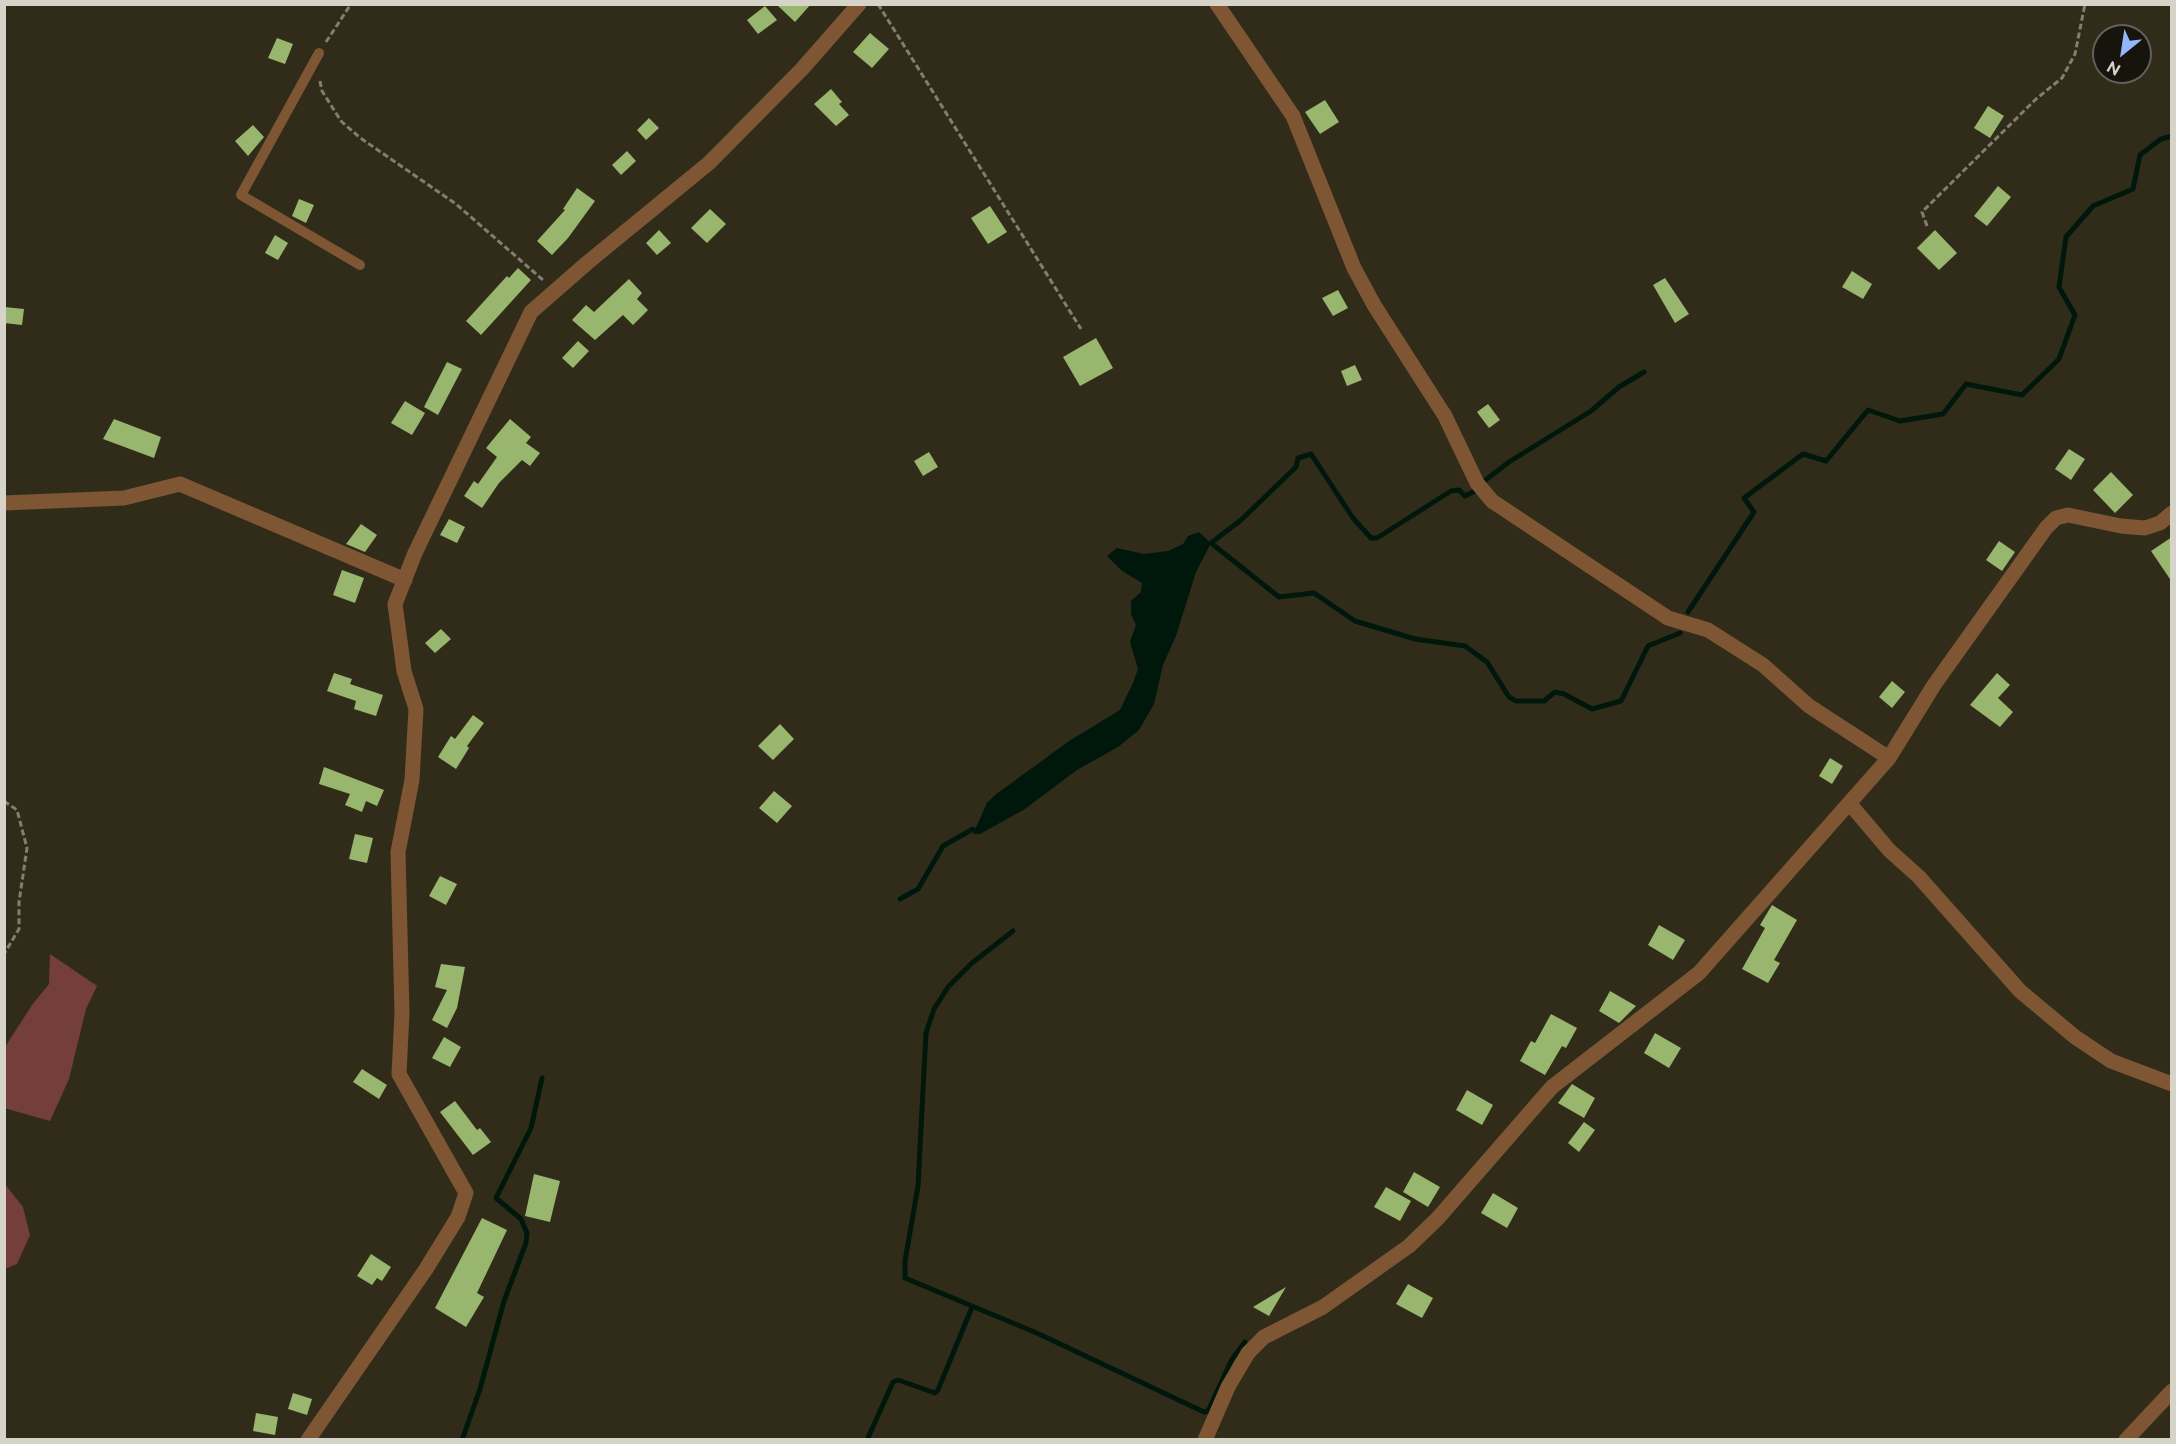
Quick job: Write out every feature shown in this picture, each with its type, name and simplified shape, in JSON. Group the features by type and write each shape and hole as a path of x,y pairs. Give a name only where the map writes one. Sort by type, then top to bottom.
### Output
{"street":[{"path":"308,1440 426,1269 458,1217 466,1193 399,1074 402,1013 398,852 412,780 416,709 404,671 395,604 531,312 709,164 802,69 859,4"},
{"path":"1217,4 1293,116 1354,268 1374,305 1445,416 1477,483 1492,501 1668,618 1708,630 1763,665 1809,706 1889,758"},
{"path":"4,503 124,498 180,484 405,580"},
{"path":"1206,1440 1228,1387 1248,1353 1264,1337 1323,1307 1409,1246 1438,1218 1552,1088 1699,973 1889,758 1934,685 2046,528 2056,518 2068,515 2121,526 2145,528 2160,523 2172,513"},
{"path":"1850,804 1889,850 1919,877 2020,991 2075,1037 2111,1061 2172,1083"},
{"path":"2126,1440 2172,1391"}],"lane":[{"path":"319,53 241,195 360,265"}],"path":[{"path":"351,4 319,53 317,63 322,91 340,121 392,162 480,222 554,292"},
{"path":"878,4 964,138 1081,329"},
{"path":"1927,226 1922,212 2036,99 2062,78 2074,54 2085,4"},
{"path":"4,801 17,810 27,848 19,902 19,929 4,954"}],"shaded area":[{"path":"1199,532 1211,543 1196,572 1176,636 1163,665 1154,704 1139,730 1118,747 1077,770 1025,809 980,834 973,834 987,803 995,795 1069,741 1120,710 1138,669 1130,642 1136,625 1131,614 1131,601 1141,592 1142,583 1122,571 1107,556 1117,548 1144,554 1168,551 1183,544 1188,536"},
{"path":"50,954 97,986 86,1009 69,1079 50,1121 4,1108 5,1047 32,1005 49,984"},
{"path":"4,1183 23,1207 30,1235 17,1264 5,1269"}],"building":[{"path":"776,4 811,4 795,22"},
{"path":"765,6 777,20 758,34 747,20"},
{"path":"870,33 889,49 872,68 853,52"},
{"path":"277,38 293,44 285,64 268,58"},
{"path":"831,89 842,102 839,104 849,115 836,126 814,104"},
{"path":"1325,100 1339,122 1320,134 1305,112"},
{"path":"1988,106 2004,116 1990,138 1974,128"},
{"path":"649,118 659,128 646,140 637,130"},
{"path":"253,125 264,137 248,156 235,141"},
{"path":"627,151 636,161 621,175 612,165"},
{"path":"1998,186 2011,197 1987,226 1974,216"},
{"path":"577,188 595,201 568,238 552,255 537,241 565,210 563,209"},
{"path":"299,199 314,205 306,223 292,216"},
{"path":"990,206 1007,232 988,244 971,218"},
{"path":"710,209 726,224 707,243 691,228"},
{"path":"659,230 671,243 657,255 646,243"},
{"path":"1935,230 1957,253 1939,270 1917,248"},
{"path":"275,235 288,243 278,260 265,253"},
{"path":"518,268 531,280 481,335 466,321 507,276 509,278"},
{"path":"1852,271 1872,284 1863,299 1842,287"},
{"path":"1665,278 1689,314 1675,323 1653,285"},
{"path":"629,279 642,293 637,299 648,310 633,325 623,315 595,340 572,320 586,305 594,312"},
{"path":"1338,290 1348,308 1333,316 1322,298"},
{"path":"4,307 24,309 22,325 4,323"},
{"path":"1096,338 1113,368 1080,386 1063,357"},
{"path":"578,341 589,351 573,368 562,358"},
{"path":"447,362 462,369 438,415 424,407"},
{"path":"1355,365 1362,380 1347,386 1341,371"},
{"path":"405,401 425,413 412,435 391,423"},
{"path":"1488,404 1500,420 1489,428 1477,412"},
{"path":"114,419 161,437 154,458 103,439"},
{"path":"510,419 531,437 526,443 540,453 530,466 522,460 499,483 482,508 464,496 474,481 478,484 497,457 486,448"},
{"path":"2069,449 2085,459 2071,480 2055,469"},
{"path":"929,452 938,467 923,476 914,461"},
{"path":"2111,472 2133,495 2115,513 2093,490"},
{"path":"449,519 465,527 457,543 440,535"},
{"path":"361,524 377,535 365,552 346,544"},
{"path":"2172,537 2172,582 2151,551"},
{"path":"1999,541 2015,552 2002,571 1986,560"},
{"path":"342,570 364,578 355,603 333,595"},
{"path":"441,629 451,639 435,653 425,643"},
{"path":"334,673 352,679 350,684 383,695 376,716 354,709 356,701 327,691"},
{"path":"1997,673 2010,685 1998,698 2013,712 2000,727 1970,705"},
{"path":"1892,681 1905,692 1892,708 1879,697"},
{"path":"473,715 484,723 467,746 469,748 456,769 438,757 451,736 455,739"},
{"path":"780,724 794,739 773,760 758,746"},
{"path":"1830,758 1843,766 1832,784 1819,776"},
{"path":"324,767 384,790 377,806 366,801 362,812 345,805 350,794 319,784"},
{"path":"774,791 792,806 777,823 759,808"},
{"path":"355,834 373,838 367,863 349,859"},
{"path":"440,876 457,884 446,905 429,896"},
{"path":"1772,905 1797,920 1774,960 1780,963 1768,983 1742,969 1765,928 1760,925"},
{"path":"1659,925 1685,940 1673,960 1648,945"},
{"path":"441,964 465,967 457,1008 447,1028 432,1020 447,990 435,987"},
{"path":"1610,991 1636,1006 1619,1023 1599,1011"},
{"path":"1551,1014 1577,1028 1566,1048 1562,1046 1545,1075 1520,1061 1531,1041 1535,1043"},
{"path":"1655,1033 1681,1048 1669,1068 1644,1053"},
{"path":"444,1037 461,1047 450,1067 432,1058"},
{"path":"362,1069 387,1085 379,1099 353,1082"},
{"path":"1572,1084 1595,1098 1584,1118 1558,1103"},
{"path":"1467,1090 1493,1105 1482,1125 1456,1110"},
{"path":"455,1101 477,1130 480,1128 491,1142 473,1155 440,1112"},
{"path":"1584,1122 1595,1130 1579,1152 1568,1143"},
{"path":"1414,1172 1440,1187 1428,1207 1403,1192"},
{"path":"534,1174 560,1181 550,1222 525,1216"},
{"path":"1386,1187 1411,1201 1400,1221 1374,1207"},
{"path":"1493,1193 1518,1208 1507,1228 1481,1213"},
{"path":"482,1218 507,1230 477,1293 484,1297 466,1327 435,1308"},
{"path":"371,1254 391,1267 382,1281 377,1278 372,1285 357,1276"},
{"path":"1408,1284 1433,1298 1422,1318 1396,1304"},
{"path":"1286,1287 1269,1316 1253,1307"},
{"path":"293,1393 312,1399 307,1415 288,1409"},
{"path":"256,1413 278,1417 275,1435 253,1431"}],"waterway":[{"path":"1688,612 1754,512 1744,498 1803,454 1826,461 1868,410 1900,421 1943,414 1966,384 2022,395 2059,359 2075,315 2059,287 2066,237 2093,206 2133,189 2140,155 2161,139 2172,136"},
{"path":"1483,482 1509,462 1591,411 1619,387 1644,372"},
{"path":"1475,491 1465,496 1459,490 1451,491 1377,538 1371,538 1353,518 1311,454 1298,458 1296,467 1241,520 1211,543 1279,597 1314,593 1355,621 1415,639 1465,646 1487,662 1509,697 1516,701 1544,701 1555,692 1564,694 1592,709 1621,701 1648,646 1680,633"},
{"path":"900,899 918,889 943,846 973,829"},
{"path":"1013,931 972,963 948,987 934,1009 926,1033 918,1186 905,1261 905,1278 1039,1334 1204,1412 1208,1411 1232,1359 1245,1342"},
{"path":"462,1440 480,1389 504,1301 526,1243 527,1233 521,1219 496,1198 531,1128 542,1078"},
{"path":"867,1440 893,1382 898,1380 935,1393 938,1390 972,1307"}]}
